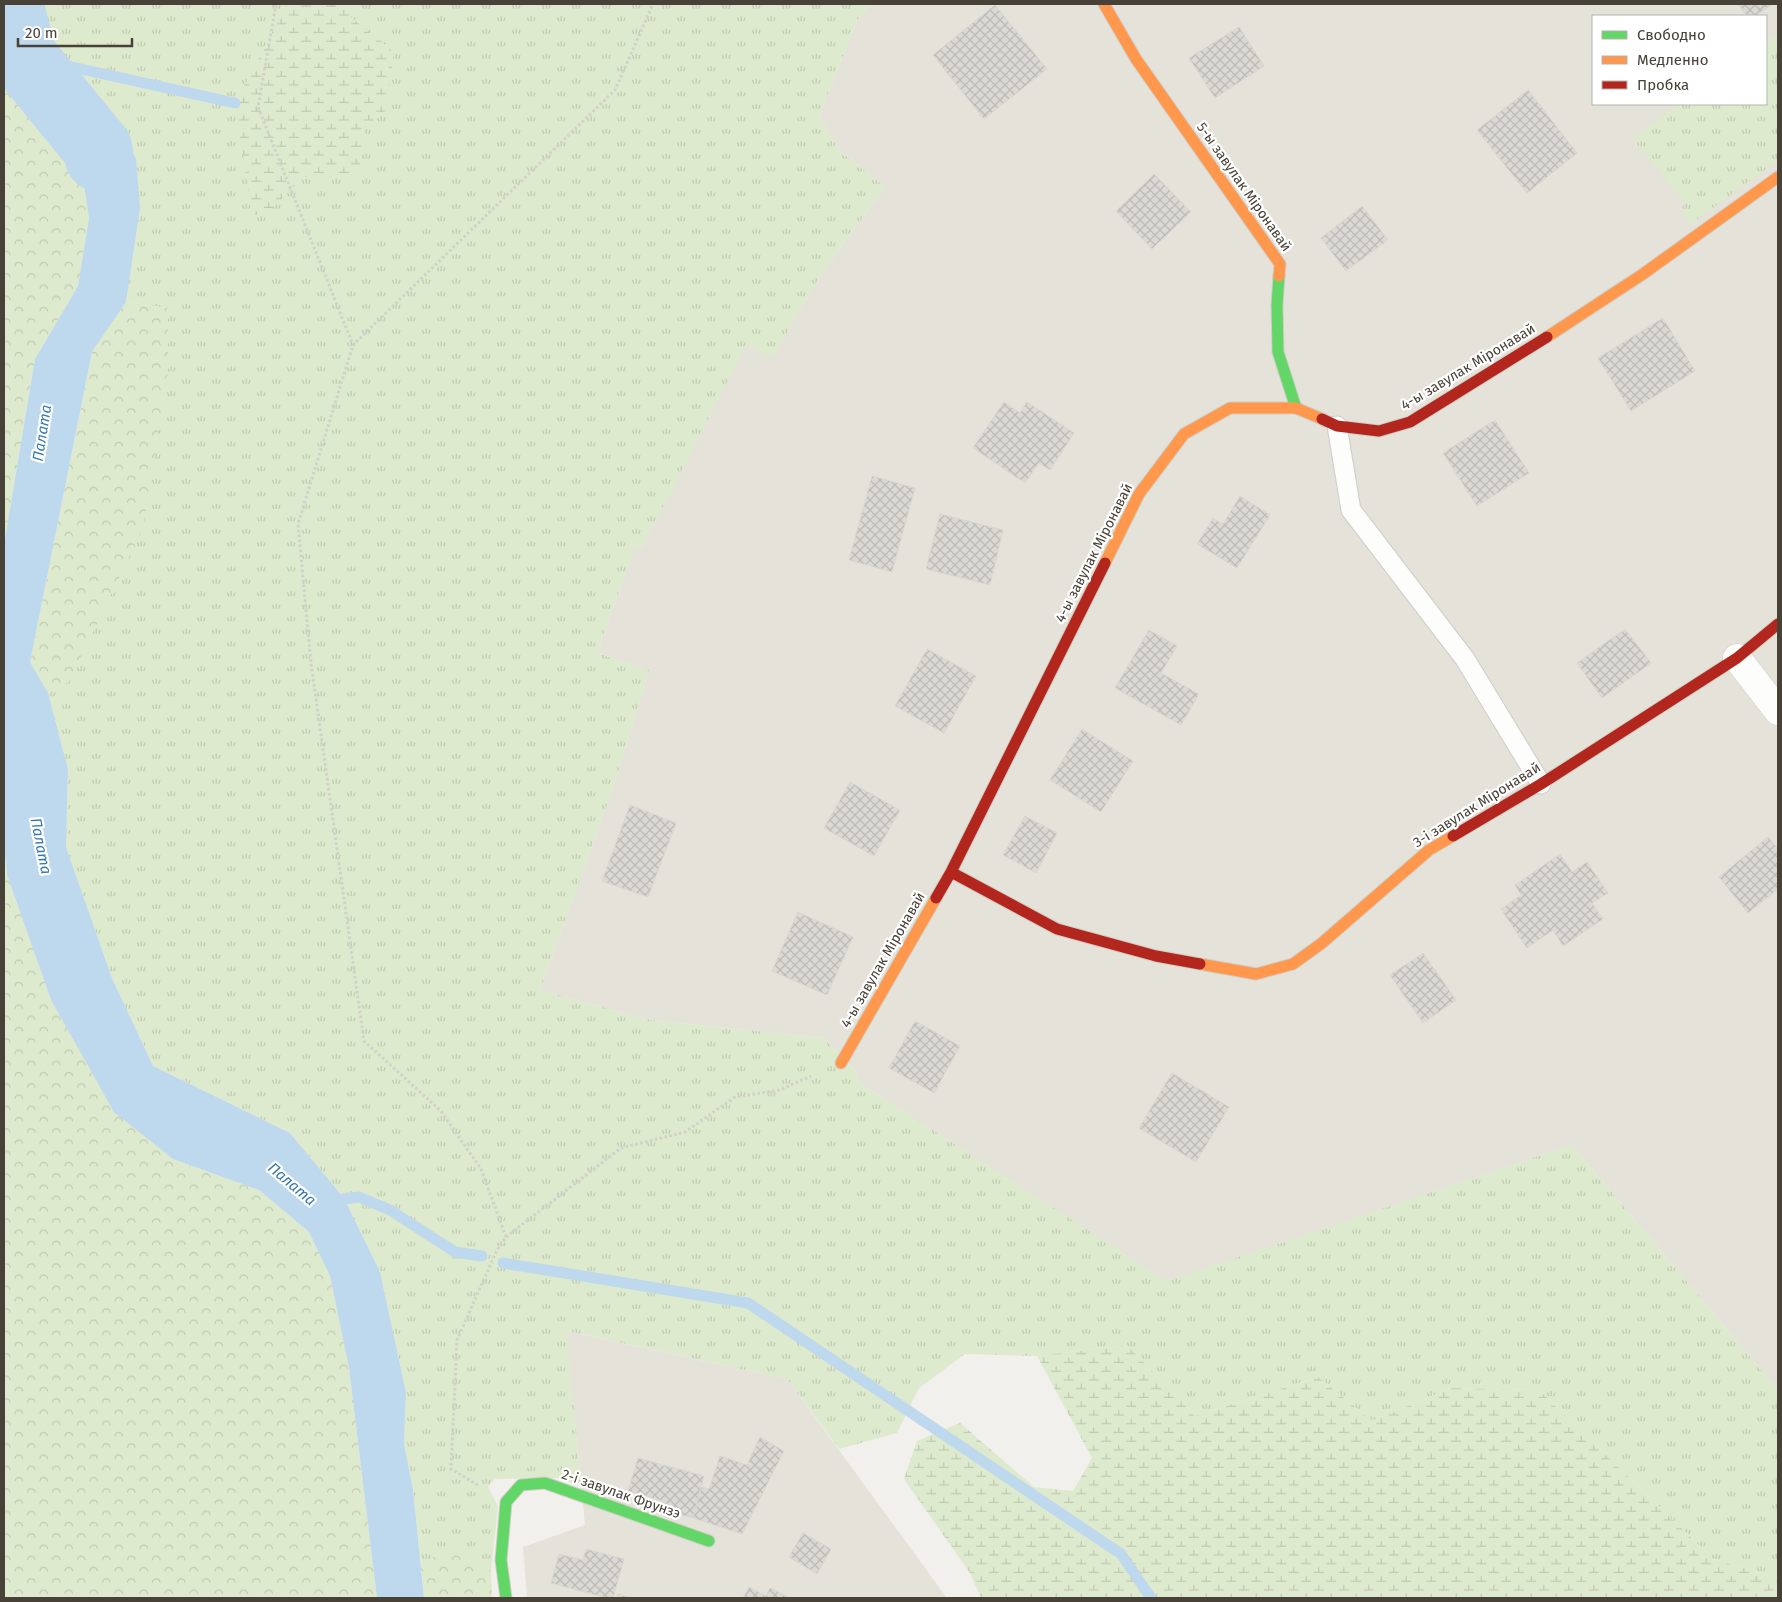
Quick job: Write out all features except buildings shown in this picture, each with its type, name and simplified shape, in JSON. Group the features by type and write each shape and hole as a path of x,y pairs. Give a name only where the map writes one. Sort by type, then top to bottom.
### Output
{"street":[{"name":"5-ы завулак Міронавай","path":"1104,4 1136,59 1280,264 1277,305 1278,352 1296,408"},
{"name":"4-ы завулак Міронавай","path":"841,1063 951,872 1139,494 1184,434 1230,408 1296,408 1337,426 1379,431 1410,422 1528,349 1634,279 1778,177"},
{"name":"3-і завулак Міронавай","path":"951,872 1056,930 1156,956 1256,974 1293,964 1322,943 1429,850 1541,784 1737,658 1778,624"},
{"path":"1737,658 1778,711"},
{"name":"2-і завулак Фрунзэ","path":"506,1502 521,1486 546,1483 710,1541"},
{"path":"506,1502 501,1560 506,1598"}],"lane":[{"path":"1337,426 1351,510 1465,659 1541,784"}],"path":[{"path":"276,4 258,107 353,345"},
{"path":"506,1236 481,1169 441,1111 364,1041 311,663 298,524 353,345 615,90 654,4"},
{"path":"506,1502 451,1470 457,1340 496,1250 506,1236 620,1148 685,1132 735,1097 780,1090 841,1063"}],"shaded area":[{"path":"870,4 1778,4 1778,1390 1572,1145 1167,1282 858,1082 855,1070 823,1038 650,1020 540,990 614,785 649,670 597,653 635,546 642,548 746,344 772,357 820,276 885,187 841,152 819,117 857,20"},
{"path":"566,1331 787,1379 947,1598 527,1598 523,1547 585,1525"}],"green space":[{"path":"4,4 79,153 89,218 78,286 35,359 4,545"},
{"path":"30,4 870,4 857,20 819,117 841,152 885,187 820,276 772,358 746,345 642,548 635,546 597,653 649,670 614,785 540,990 650,1020 823,1038 855,1070 858,1082 1167,1281 1572,1145 1778,1390 1778,1578 1713,1559 1539,1390 1451,1388 1372,1421 1318,1377 1195,1416 1127,1345 1037,1356 965,1354 919,1388 897,1433 839,1449 787,1379 567,1331 581,1487 559,1478 495,1479 488,1487 498,1506 491,1571 436,1555 421,1566 413,1489 404,1444 406,1392 380,1272 344,1198 290,1133 153,1066 112,978 66,847 68,769 48,693 69,681 168,371 168,308 126,302 140,209 32,14"},
{"path":"287,4 344,4 352,18 394,52 386,110 365,130 358,176 303,177 266,215 252,215 235,103"},
{"path":"1778,33 1778,160 1691,224 1682,215 1683,201 1632,138 1679,105 1767,105 1767,41"},
{"path":"126,302 168,308 168,371 143,529 69,681 48,693 30,662 92,352"},
{"path":"4,841 7,875 51,1000 173,1159 259,1190 309,1232 330,1276 349,1368 377,1598 4,1598"},
{"path":"1127,1345 1195,1416 1318,1377 1372,1421 1451,1388 1539,1390 1713,1559 1778,1578 1778,1598 981,1598 970,1573 904,1479 917,1441 960,1423 1034,1487 1073,1491 1092,1458 1037,1356"},
{"path":"466,1553 491,1571 492,1598 424,1598 421,1566 436,1555"}],"water":[{"path":"4,4 30,4 32,14 136,158 140,209 126,302 92,352 30,662 48,693 68,769 66,847 112,978 153,1066 290,1133 344,1198 380,1272 406,1392 404,1444 413,1489 424,1598 377,1598 349,1368 330,1276 309,1232 259,1190 173,1159 114,1112 51,1000 7,875 4,841 4,545 35,359 78,286 89,218 79,153"}],"waterway":[{"name":"Палата","path":"9,4 22,56 98,149 99,157"},
{"path":"22,56 235,103"},
{"path":"330,1201 359,1197 390,1210 455,1252 482,1256"},
{"path":"503,1263 748,1303 1121,1554 1151,1598"}],"traffic: fast":[{"path":"1279,276 1277,305 1278,352 1296,408"},
{"path":"506,1598 501,1560 506,1502 521,1485 545,1483 709,1541"}],"traffic: slow":[{"path":"1104,4 1136,59 1280,264 1279,276"},
{"path":"1547,337 1643,274 1778,177"},
{"path":"1105,563 1139,494 1184,434 1230,408 1296,408 1322,419"},
{"path":"1200,964 1256,974 1293,964 1322,943 1429,850 1453,836"},
{"path":"841,1063 936,898"}],"traffic: jam":[{"path":"1322,419 1337,426 1379,431 1410,422 1547,337"},
{"path":"936,898 951,872 1105,563"},
{"path":"1453,836 1541,784 1737,658 1778,624"},
{"path":"951,872 1057,929 1156,956 1200,964"}]}
